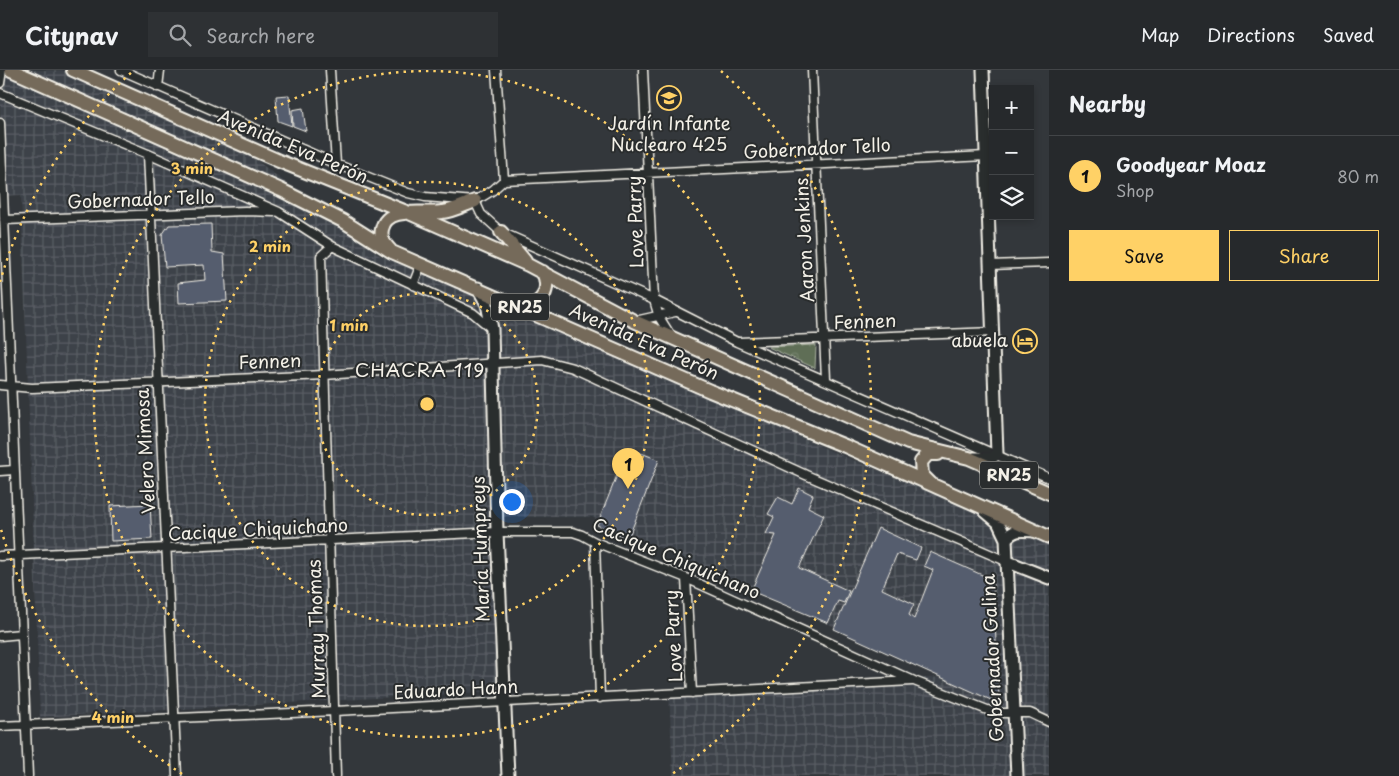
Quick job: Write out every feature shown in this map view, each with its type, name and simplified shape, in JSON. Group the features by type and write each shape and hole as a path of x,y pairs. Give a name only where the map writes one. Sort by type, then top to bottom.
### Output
{"main road":[{"name":"Avenida Eva Perón","path":"11,70 282,190 343,221 392,252 710,391 845,446 938,490 1049,537"},
{"name":"Avenida Eva Perón","path":"72,70 279,161 409,213 528,264 634,321 908,443 946,454 969,458 1049,493"},
{"path":"392,252 382,241 383,224 391,217 409,213 444,212 475,201"},
{"path":"501,232 528,264"},
{"path":"519,306 535,305 542,299 547,281 543,272"},
{"path":"938,490 922,475 921,462 928,454 946,454"}],"street":[{"path":"0,83 2,70"},
{"name":"Avenida Eva Perón","path":"121,70 408,194 475,201"},
{"path":"158,87 160,70"},
{"path":"330,70 336,164"},
{"path":"496,70 504,180 493,190 475,201 481,214 501,232 654,300 737,342 826,379 1049,478"},
{"name":"Love Parry","path":"644,70 654,300 659,317 672,338"},
{"name":"Aaron Jenkins","path":"812,70 826,379"},
{"path":"983,70 997,454"},
{"path":"0,93 148,154 279,212 332,246 473,313 491,325 498,308 519,306"},
{"path":"0,123 4,220 3,293 10,386 28,776"},
{"name":"Velero Mimosa","path":"148,154 177,776"},
{"name":"Gobernador Tello","path":"504,180 649,171 986,156"},
{"name":"Gobernador Tello","path":"4,220 246,210 279,212"},
{"name":"Murray Thomas","path":"332,246 321,256 336,776"},
{"path":"991,265 1049,263"},
{"path":"413,285 421,264"},
{"name":"María Humpreys","path":"478,288 487,304 491,325 497,532 508,776"},
{"path":"634,321 675,312"},
{"name":"Fennen","path":"737,342 994,332"},
{"name":"Fennen","path":"0,384 32,388 324,375 542,360 574,368 806,475 1006,561"},
{"path":"969,458 984,460 992,458 997,454"},
{"path":"0,471 14,470"},
{"path":"980,507 998,522 1006,539 1011,533 1018,530 1034,531"},
{"name":"Cacique Chiquichano","path":"0,556 166,550 497,532 573,532 686,578 914,680 995,713 1030,713 1049,722"},
{"name":"Gobernador Galina","path":"1006,539 1017,776"},
{"path":"595,542 600,698"},
{"path":"1006,561 1049,578"},
{"name":"Love Parry","path":"686,578 692,693"},
{"path":"0,636 21,634"},
{"name":"Eduardo Hann","path":"0,726 600,698 914,680"}],"shaded area":[{"path":"0,70 62,70 247,153 379,255 577,338 836,453 1049,541 1049,776 673,776 669,691 946,677 592,517 496,517 500,691 40,717 21,195 0,196"}],"green space":[{"path":"816,345 815,368 768,347"}],"building":[{"path":"289,95 292,126 278,121 276,96"},
{"path":"303,108 306,131 293,126 292,110"},
{"path":"211,224 212,252 224,254 227,301 179,303 178,283 205,280 204,265 165,267 162,235 169,225"},
{"path":"628,448 659,460 628,539 597,525"},
{"path":"799,488 813,495 808,507 824,515 799,568 849,591 844,603 838,601 828,623 751,591 776,535 766,534 774,517 768,514 778,497 792,504"},
{"path":"150,504 152,539 111,541 110,506"},
{"path":"878,528 921,548 916,560 897,554 882,589 914,604 909,615 914,619 933,570 924,566 930,552 989,578 993,585 999,697 991,700 834,629"}],"place":[{"name":"Jardín Infante Nuclearo 425","path":"669,98"},
{"name":"abuela","path":"1025,341"},
{"name":"Goodyear Moaz","path":"628,489"}],"district":[{"name":"CHACRA 119","path":"420,370"}]}
